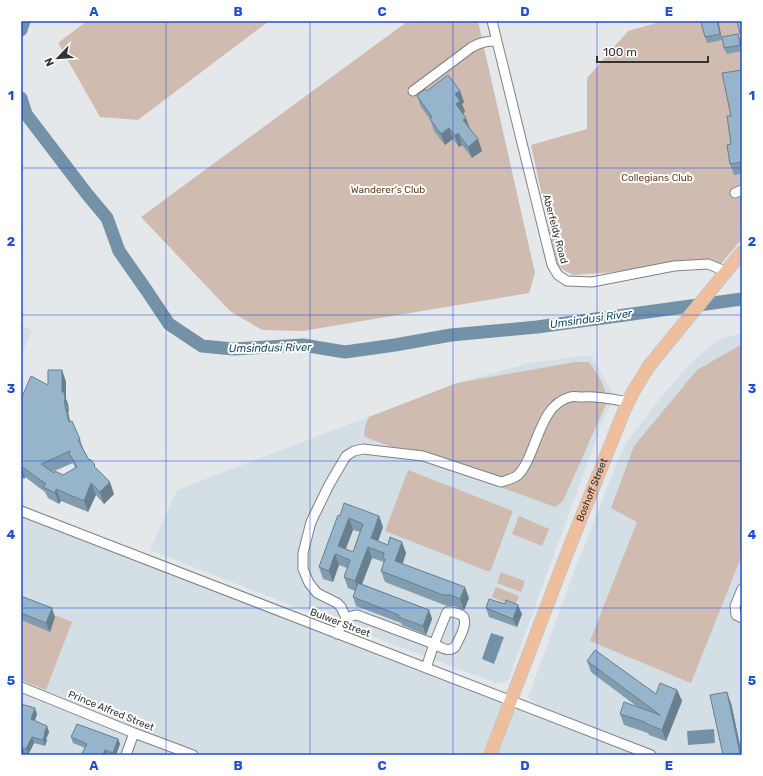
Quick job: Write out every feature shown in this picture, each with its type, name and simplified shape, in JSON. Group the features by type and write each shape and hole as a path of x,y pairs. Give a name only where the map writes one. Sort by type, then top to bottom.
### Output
{"main road":[{"name":"Boshoff Street","path":"490,755 568,548 628,402 650,366 742,252"}],"street":[{"name":"Aberfeldy Road","path":"492,21 552,265 558,274 568,281 592,282 674,266 708,264 725,272"},
{"path":"413,91 480,42 497,41"},
{"path":"346,618 341,607 337,603 318,593 309,583 303,569 303,553 311,522 329,485 346,456 354,451 363,449 424,456 501,482 510,480 517,476 524,467 537,434 550,410 560,402 569,397 598,396 628,402"},
{"name":"Bulwer Street","path":"21,511 651,755"},
{"path":"742,592 734,609 736,615 742,618"},
{"path":"337,634 346,618 351,616 361,616 434,644 426,668"},
{"name":"Prince Alfred Street","path":"21,687 134,733 193,755"},
{"path":"126,755 134,733"}],"shaded area":[{"path":"21,325 32,330 21,356"},
{"path":"742,333 742,755 676,755 595,725 673,755 21,755 21,504 539,705 528,698 572,577 626,443 661,397 688,366 703,352 721,339"},
{"path":"591,355 614,396 600,428 508,681 499,684 334,622 150,550 177,490 457,383 530,363"}],"green space":[{"path":"87,21 269,21 138,120 100,117 58,43"},
{"name":"Wanderer's Club","path":"408,21 478,21 535,273 529,293 303,331 262,330 230,311 141,217"},
{"name":"Collegians Club","path":"663,21 742,21 742,239 721,264 690,261 615,272 573,275 563,270 557,264 531,145 587,129 587,78 628,31"},
{"path":"742,344 742,555 691,683 590,641 637,522 611,508 634,446 697,370"},
{"path":"575,362 589,362 603,386 607,397 607,402 563,501 555,507 365,437 365,429 369,417 457,383"},
{"path":"408,470 513,511 490,572 385,531"},
{"path":"519,516 549,529 542,546 512,534"},
{"path":"501,572 525,581 521,592 497,583"},
{"path":"496,587 519,596 515,607 492,597"},
{"path":"21,602 72,622 46,690 21,680"}],"water":[{"path":"491,633 504,637 494,664 482,659"},
{"path":"714,729 715,743 688,745 687,731"}],"building":[{"path":"717,21 720,34 705,37 701,22"},
{"path":"737,21 742,21 742,34 740,34"},
{"path":"738,34 740,45 724,48 722,37"},
{"path":"742,70 742,162 730,164 727,145 731,144 727,116 731,116 722,73"},
{"path":"448,75 460,91 455,94 460,101 456,104 466,118 463,120 478,139 468,147 458,133 455,136 449,128 441,134 430,119 432,117 417,96 425,89 427,91"},
{"path":"48,370 62,370 62,392 64,392 64,401 69,422 72,421 80,439 78,440 89,460 90,459 95,465 94,466 110,482 100,492 91,483 84,501 56,489 55,493 43,487 46,484 21,466 21,399 31,376 48,385","holes":["70,451 69,453 77,467 63,475 55,471 54,473 41,464"]},
{"path":"344,503 379,516 371,538 388,545 390,537 402,542 395,561 465,587 460,599 450,595 443,595 381,571 385,559 383,558 384,553 368,547 355,581 344,577 350,560 335,554 329,571 319,567 338,515 340,516","holes":["349,518 363,524 353,552 338,546"]},
{"path":"358,583 429,610 423,626 398,617 399,615 353,597"},
{"path":"21,596 52,608 46,623 21,613"},
{"path":"489,599 505,604 506,600 518,605 513,619 486,608"},
{"path":"595,650 656,694 660,683 677,690 662,730 645,722 620,714 624,702 660,715 587,661"},
{"path":"727,692 740,753 723,755 710,695"},
{"path":"21,704 35,708 31,719 47,726 43,740 32,737 26,749 23,748 21,751"},
{"path":"77,724 118,739 113,753 105,750 103,755 81,755 87,744 71,737"}],"waterway":[{"name":"Umsindusi River","path":"21,30 24,21"},
{"name":"Umsindusi River","path":"21,98 26,114 107,218 119,251 169,324 202,346 233,349 303,345 345,352 451,335 537,327 742,299"}]}
